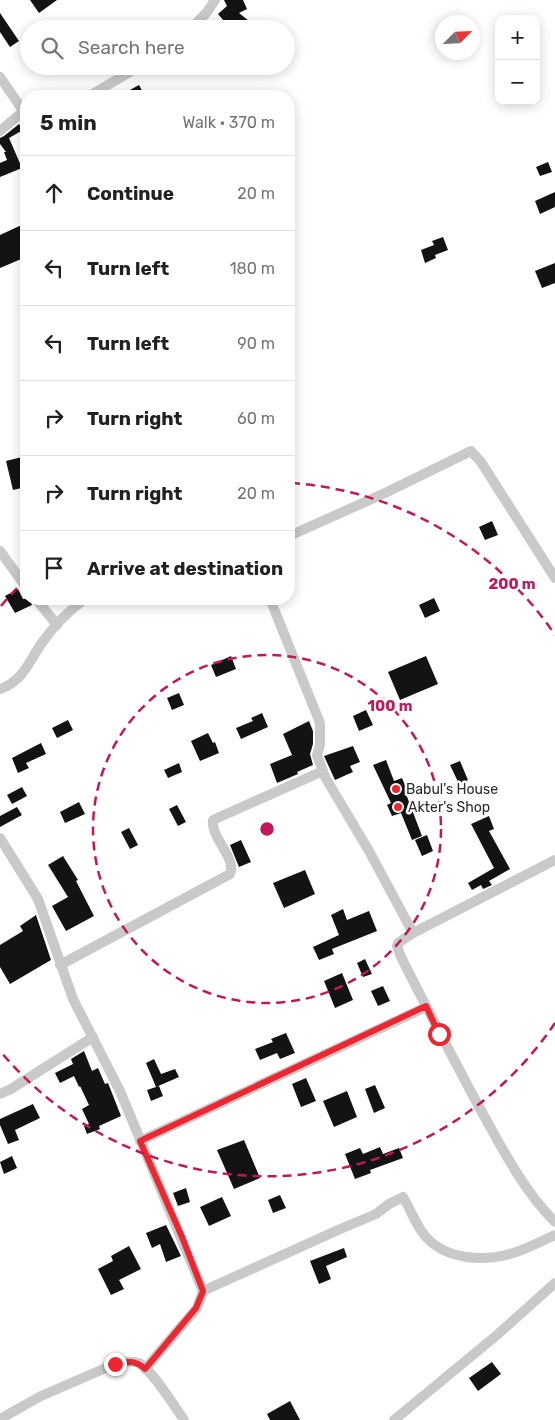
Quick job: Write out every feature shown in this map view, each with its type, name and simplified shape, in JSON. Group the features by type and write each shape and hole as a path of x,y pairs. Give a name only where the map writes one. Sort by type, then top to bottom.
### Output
{"street":[{"path":"200,20 208,12 215,0"},
{"path":"99,90 125,75"},
{"path":"0,77 20,106"},
{"path":"0,131 20,114"},
{"path":"295,533 471,451 481,462 555,578"},
{"path":"0,551 20,578"},
{"path":"41,605 57,625"},
{"path":"0,689 10,686 23,674 42,644 76,605"},
{"path":"272,605 320,723 320,745 317,755 323,771 413,933"},
{"path":"60,965 230,874 232,869 216,836 212,823 213,820 323,771"},
{"path":"0,838 38,899 73,999 120,1091 203,1291"},
{"path":"555,860 413,933 398,943 397,946 426,1006 512,1168 545,1212 555,1222"},
{"path":"140,1141 426,1006"},
{"path":"0,1094 93,1037"},
{"path":"145,1369 196,1308 203,1291 376,1214 389,1204 403,1197 426,1238 446,1252 475,1258 512,1254 555,1235"},
{"path":"394,1420 497,1335 555,1282"},
{"path":"0,1419 41,1396 115,1364 127,1362 138,1363 155,1379 184,1420"}],"building":[{"path":"30,0 57,0 39,13"},
{"path":"224,0 243,0 247,9 239,13 248,20 223,20 218,14 227,6"},
{"path":"0,13 19,41 10,47 0,32"},
{"path":"139,85 142,90 130,90"},
{"path":"19,124 20,132 9,138 20,163 20,169 0,177 0,163 7,160 4,152 6,152 0,144 0,138"},
{"path":"548,162 552,172 540,176 536,167"},
{"path":"555,192 555,207 540,214 535,201"},
{"path":"20,226 20,260 0,268 0,235"},
{"path":"443,237 448,250 435,255 436,258 425,263 421,250 434,245 432,241"},
{"path":"555,263 555,283 542,288 535,271"},
{"path":"20,458 20,488 13,490 6,461"},
{"path":"492,521 498,535 485,540 479,527"},
{"path":"18,589 20,605 32,605 15,613 5,596"},
{"path":"434,598 440,611 425,618 419,605"},
{"path":"231,656 236,669 216,677 211,665"},
{"path":"426,656 438,684 400,700 388,672"},
{"path":"179,693 184,705 172,710 167,698"},
{"path":"366,710 373,725 359,731 353,716"},
{"path":"262,713 268,727 241,739 236,728 253,721 251,718"},
{"path":"68,720 73,730 57,738 52,728"},
{"path":"309,721 313,731 313,744 310,754 313,765 277,783 270,764 292,755 283,734"},
{"path":"208,733 213,743 215,742 219,753 200,761 191,741"},
{"path":"41,743 46,754 26,763 29,768 18,773 12,758"},
{"path":"353,746 360,762 350,766 353,772 335,780 324,756"},
{"path":"386,760 394,781 402,778 408,792 406,794 422,836 412,840 401,813 392,816 387,805 391,803 373,765"},
{"path":"460,761 468,780 459,784 450,765"},
{"path":"179,763 182,772 168,778 164,770"},
{"path":"22,787 27,796 12,804 7,795"},
{"path":"79,802 85,814 65,823 60,812"},
{"path":"177,805 186,822 178,826 169,809"},
{"path":"17,807 22,815 0,827 0,816"},
{"path":"489,816 494,829 489,831 510,869 489,881 492,885 483,889 481,885 472,890 468,883 494,868 471,824"},
{"path":"129,828 138,845 130,849 121,832"},
{"path":"427,835 433,851 422,856 415,840"},
{"path":"241,840 251,862 239,867 230,845"},
{"path":"63,856 78,880 76,881 94,916 66,931 52,906 68,897 48,865"},
{"path":"305,870 315,894 284,908 273,883"},
{"path":"343,909 347,920 369,911 377,931 332,949 334,954 319,960 313,947 339,935 331,915"},
{"path":"36,915 51,960 10,984 0,967 0,945 23,931 20,926"},
{"path":"365,959 372,974 363,977 357,963"},
{"path":"342,973 353,1000 335,1008 324,981"},
{"path":"383,986 390,1001 378,1006 371,991"},
{"path":"286,1033 295,1053 280,1059 277,1053 260,1060 255,1049 273,1042 271,1039"},
{"path":"84,1051 92,1071 98,1068 105,1084 108,1083 121,1116 99,1126 100,1129 87,1134 84,1126 89,1124 82,1109 89,1105 80,1086 74,1076 60,1083 55,1073 73,1064 71,1059"},
{"path":"154,1059 161,1074 175,1069 179,1077 156,1087 146,1063"},
{"path":"306,1078 316,1101 301,1107 292,1084"},
{"path":"375,1085 385,1108 374,1113 365,1089"},
{"path":"159,1086 163,1096 151,1101 147,1090"},
{"path":"347,1091 357,1117 334,1127 323,1101"},
{"path":"33,1104 40,1118 15,1130 19,1140 8,1144 0,1125 0,1119"},
{"path":"244,1140 260,1178 234,1189 217,1150"},
{"path":"380,1147 383,1154 399,1148 403,1158 370,1170 371,1173 355,1179 345,1154 360,1148 363,1154"},
{"path":"12,1156 17,1168 4,1174 0,1162"},
{"path":"186,1188 190,1202 178,1206 173,1193"},
{"path":"280,1195 286,1208 273,1213 268,1200"},
{"path":"222,1197 231,1216 209,1226 200,1207"},
{"path":"166,1225 181,1256 166,1262 160,1244 152,1248 146,1233"},
{"path":"129,1246 141,1269 119,1280 124,1289 111,1295 98,1269 113,1261 111,1256"},
{"path":"344,1248 347,1257 326,1266 331,1279 319,1284 310,1261"},
{"path":"492,1362 501,1374 478,1391 469,1378"},
{"path":"290,1401 300,1420 270,1420 267,1414"}],"place":[{"name":"Babul's House","path":"396,789"},
{"name":"Akter's Shop","path":"398,807"}],"route":[{"path":"115,1364 138,1363 145,1369 196,1308 203,1291 182,1237 140,1141 426,1006 439,1034"}]}
